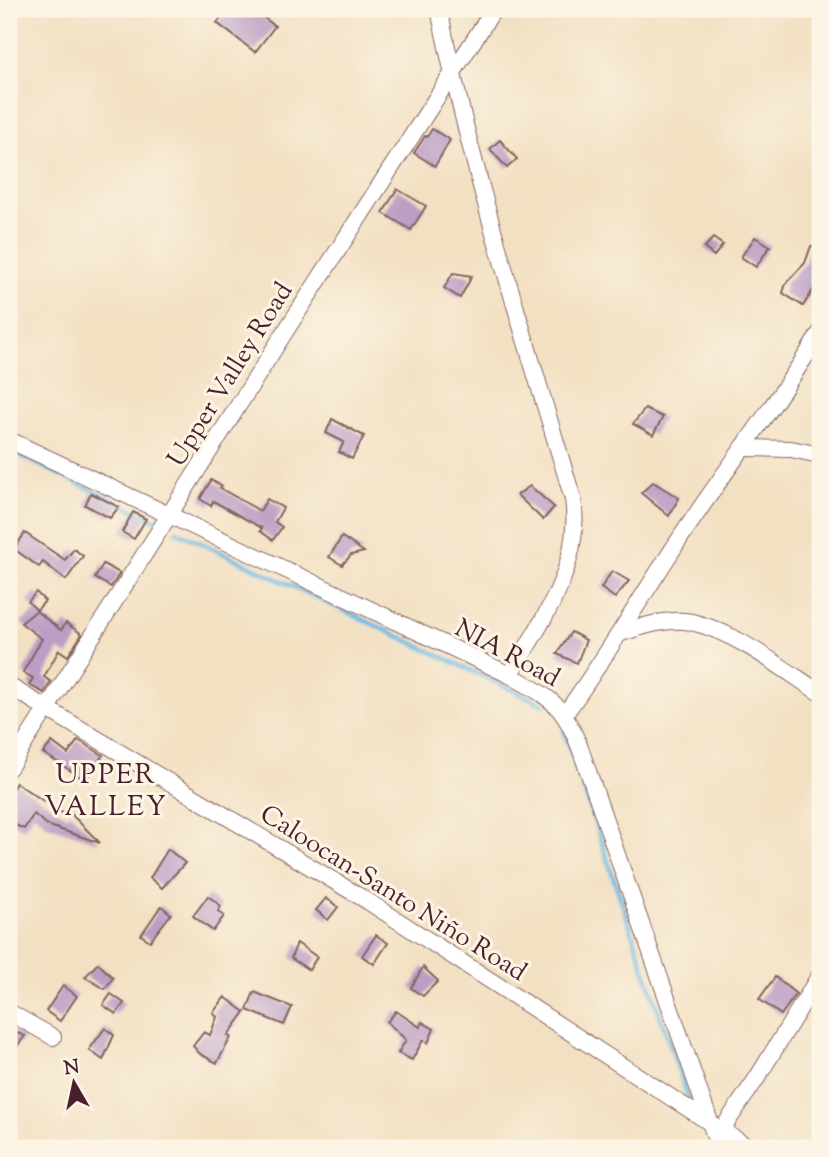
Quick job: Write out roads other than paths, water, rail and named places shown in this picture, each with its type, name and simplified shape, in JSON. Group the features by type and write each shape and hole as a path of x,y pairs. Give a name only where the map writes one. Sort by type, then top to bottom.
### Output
{"street":[{"path":"439,9 452,73 499,250 575,513 573,549 563,580 510,675"},
{"name":"Upper Valley Road","path":"9,768 45,707 494,9"},
{"path":"565,714 621,633 673,548 744,448 820,333"},
{"name":"NIA Road","path":"9,440 510,675 555,703 565,714 580,748 716,1127 719,1148"},
{"path":"744,448 791,449 820,455"},
{"path":"621,633 664,622 684,621 708,627 746,646 820,693"},
{"name":"Caloocan-Santo Niño Road","path":"9,686 369,902 749,1148"},
{"path":"716,1127 757,1078 820,975"},
{"path":"9,1013 52,1037"}],"waterway":[{"path":"9,451 157,521"},
{"path":"176,531 544,705"},
{"path":"564,731 690,1104"}],"district":[{"name":"UPPER VALLEY","path":"106,789"}]}
